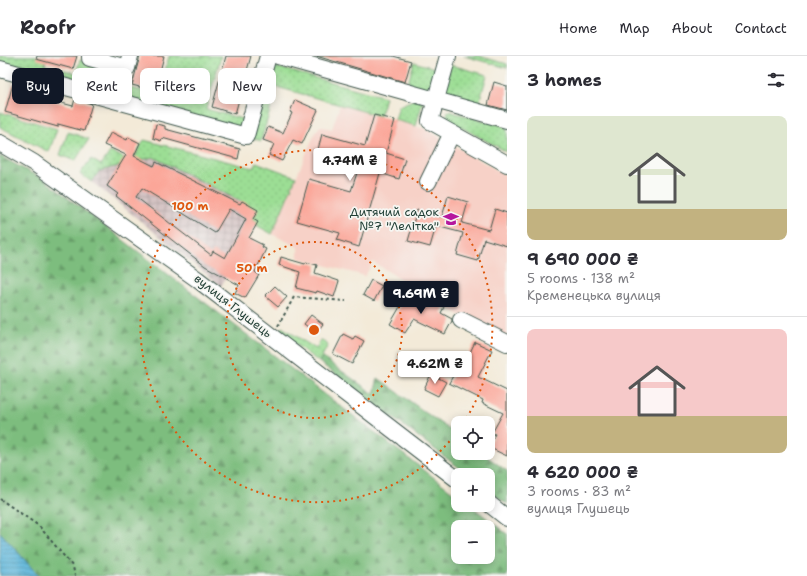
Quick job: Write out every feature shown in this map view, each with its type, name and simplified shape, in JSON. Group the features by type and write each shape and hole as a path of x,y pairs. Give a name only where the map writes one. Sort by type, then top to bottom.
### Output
{"street":[{"path":"90,56 90,58 127,68 130,56"},
{"path":"128,104 246,136 268,56"},
{"path":"278,56 507,120"},
{"path":"448,56 430,121 507,164"},
{"path":"106,68 108,63"},
{"path":"0,69 72,89"},
{"path":"428,182 452,133"},
{"name":"вулиця Глушець","path":"0,143 66,184 197,278 451,475"},
{"path":"462,320 507,343"},
{"path":"495,509 507,518"}],"path":[{"path":"272,337 294,296 346,301"},
{"path":"0,499 39,526 73,567 75,576"}],"shaded area":[{"path":"340,105 425,129 507,176 507,340 461,316 373,262 365,276 298,258 298,247 272,234 315,133 320,126 332,129"},
{"path":"153,157 258,210 258,222 221,286 92,182 99,171"}],"green space":[{"path":"0,56 47,56 45,65 57,68 12,68 12,69 0,66"},
{"path":"169,56 221,56 210,95 210,68 166,68"},
{"path":"464,56 479,56 507,64 507,68"},
{"path":"80,60 96,64 95,68 78,68"},
{"path":"414,62 438,69 431,94 407,87"},
{"path":"269,65 385,97 380,116 277,87 276,90 276,68 268,68"},
{"path":"451,65 487,75 478,107 441,98"},
{"path":"64,70 72,72 72,85 64,83"},
{"path":"132,88 140,90 140,103 132,101"},
{"path":"415,99 423,101 416,126 395,120 399,106"},
{"path":"142,104 207,104 206,109 246,120 243,132"},
{"path":"258,104 272,104 261,141 249,137"},
{"path":"448,111 507,127 507,152 446,119"},
{"path":"0,112 57,129 49,152 0,127"},
{"path":"68,132 89,139 75,161 60,155"},
{"path":"144,140 253,168 256,162 296,177 272,234 256,225 258,222 253,219 258,210 153,157 99,171 92,182 80,174 91,159 101,165 110,152 132,161"},
{"path":"0,156 46,181 451,491 451,512 479,512 489,520 451,520 451,564 495,564 495,525 507,534 507,576 39,576 0,532"},
{"path":"282,327 316,349 321,340 328,345 319,362 279,332"},
{"path":"322,357 374,394 378,378 451,431 451,460 492,460 507,471 507,504 495,495 495,468 460,468 319,362"}],"water":[{"path":"0,532 39,576 0,576"}],"building":[{"path":"37,56 77,56 72,69 36,59"},
{"path":"140,56 164,56 161,68 140,68 140,87 132,85"},
{"path":"226,56 251,56 248,68 223,68"},
{"path":"316,56 393,56 411,61 405,82"},
{"path":"494,82 507,86 507,110 488,105"},
{"path":"218,85 218,104 238,104 235,114 212,107"},
{"path":"12,88 12,104 64,104 73,106 74,104 92,104 84,131 58,124 58,127 5,112"},
{"path":"295,100 318,110 302,144 293,140 282,161 269,155 274,144 263,140 268,127 283,133 292,113 290,112"},
{"path":"374,115 395,120 386,153 405,159 399,179 380,173 359,247 337,240 340,233 297,221 309,179 351,191 357,173 315,161 322,134 365,146"},
{"path":"156,124 165,126 165,129 240,149 238,159 162,138 161,141 153,138"},
{"path":"111,132 127,140 128,137 140,143 134,156 154,166 156,162 240,204 242,201 258,210 253,219 258,222 249,238 263,245 262,247 266,249 255,272 259,275 245,298 235,293 239,285 205,266 116,196 118,194 107,186 126,155 104,145","holes":["142,188 215,233 229,209 246,219 225,258 213,251 211,255 136,197"]},
{"path":"448,196 468,202 462,223 489,230 495,209 507,213 507,246 484,239 478,261 457,255 463,233 436,226 430,247 408,241 417,210 442,217"},
{"path":"281,257 305,264 306,262 317,265 315,273 339,281 334,297 317,291 316,293 296,288 300,272 279,265"},
{"path":"371,280 382,286 374,301 363,295"},
{"path":"275,286 287,297 278,307 265,296"},
{"path":"415,292 444,307 441,313 452,319 445,334 414,319 405,333 390,324 404,300 409,303"},
{"path":"311,315 323,324 316,333 304,324"},
{"path":"343,334 353,339 355,336 364,341 352,364 333,354"},
{"path":"475,342 492,350 478,377 507,391 507,456 495,450 495,428 503,413 482,403 483,400 449,383 458,367 462,369"},
{"path":"431,374 446,382 438,396 424,389"}],"place":[{"name":"Дитячий садок №7 \"Лелітка\"","path":"451,219"}]}
